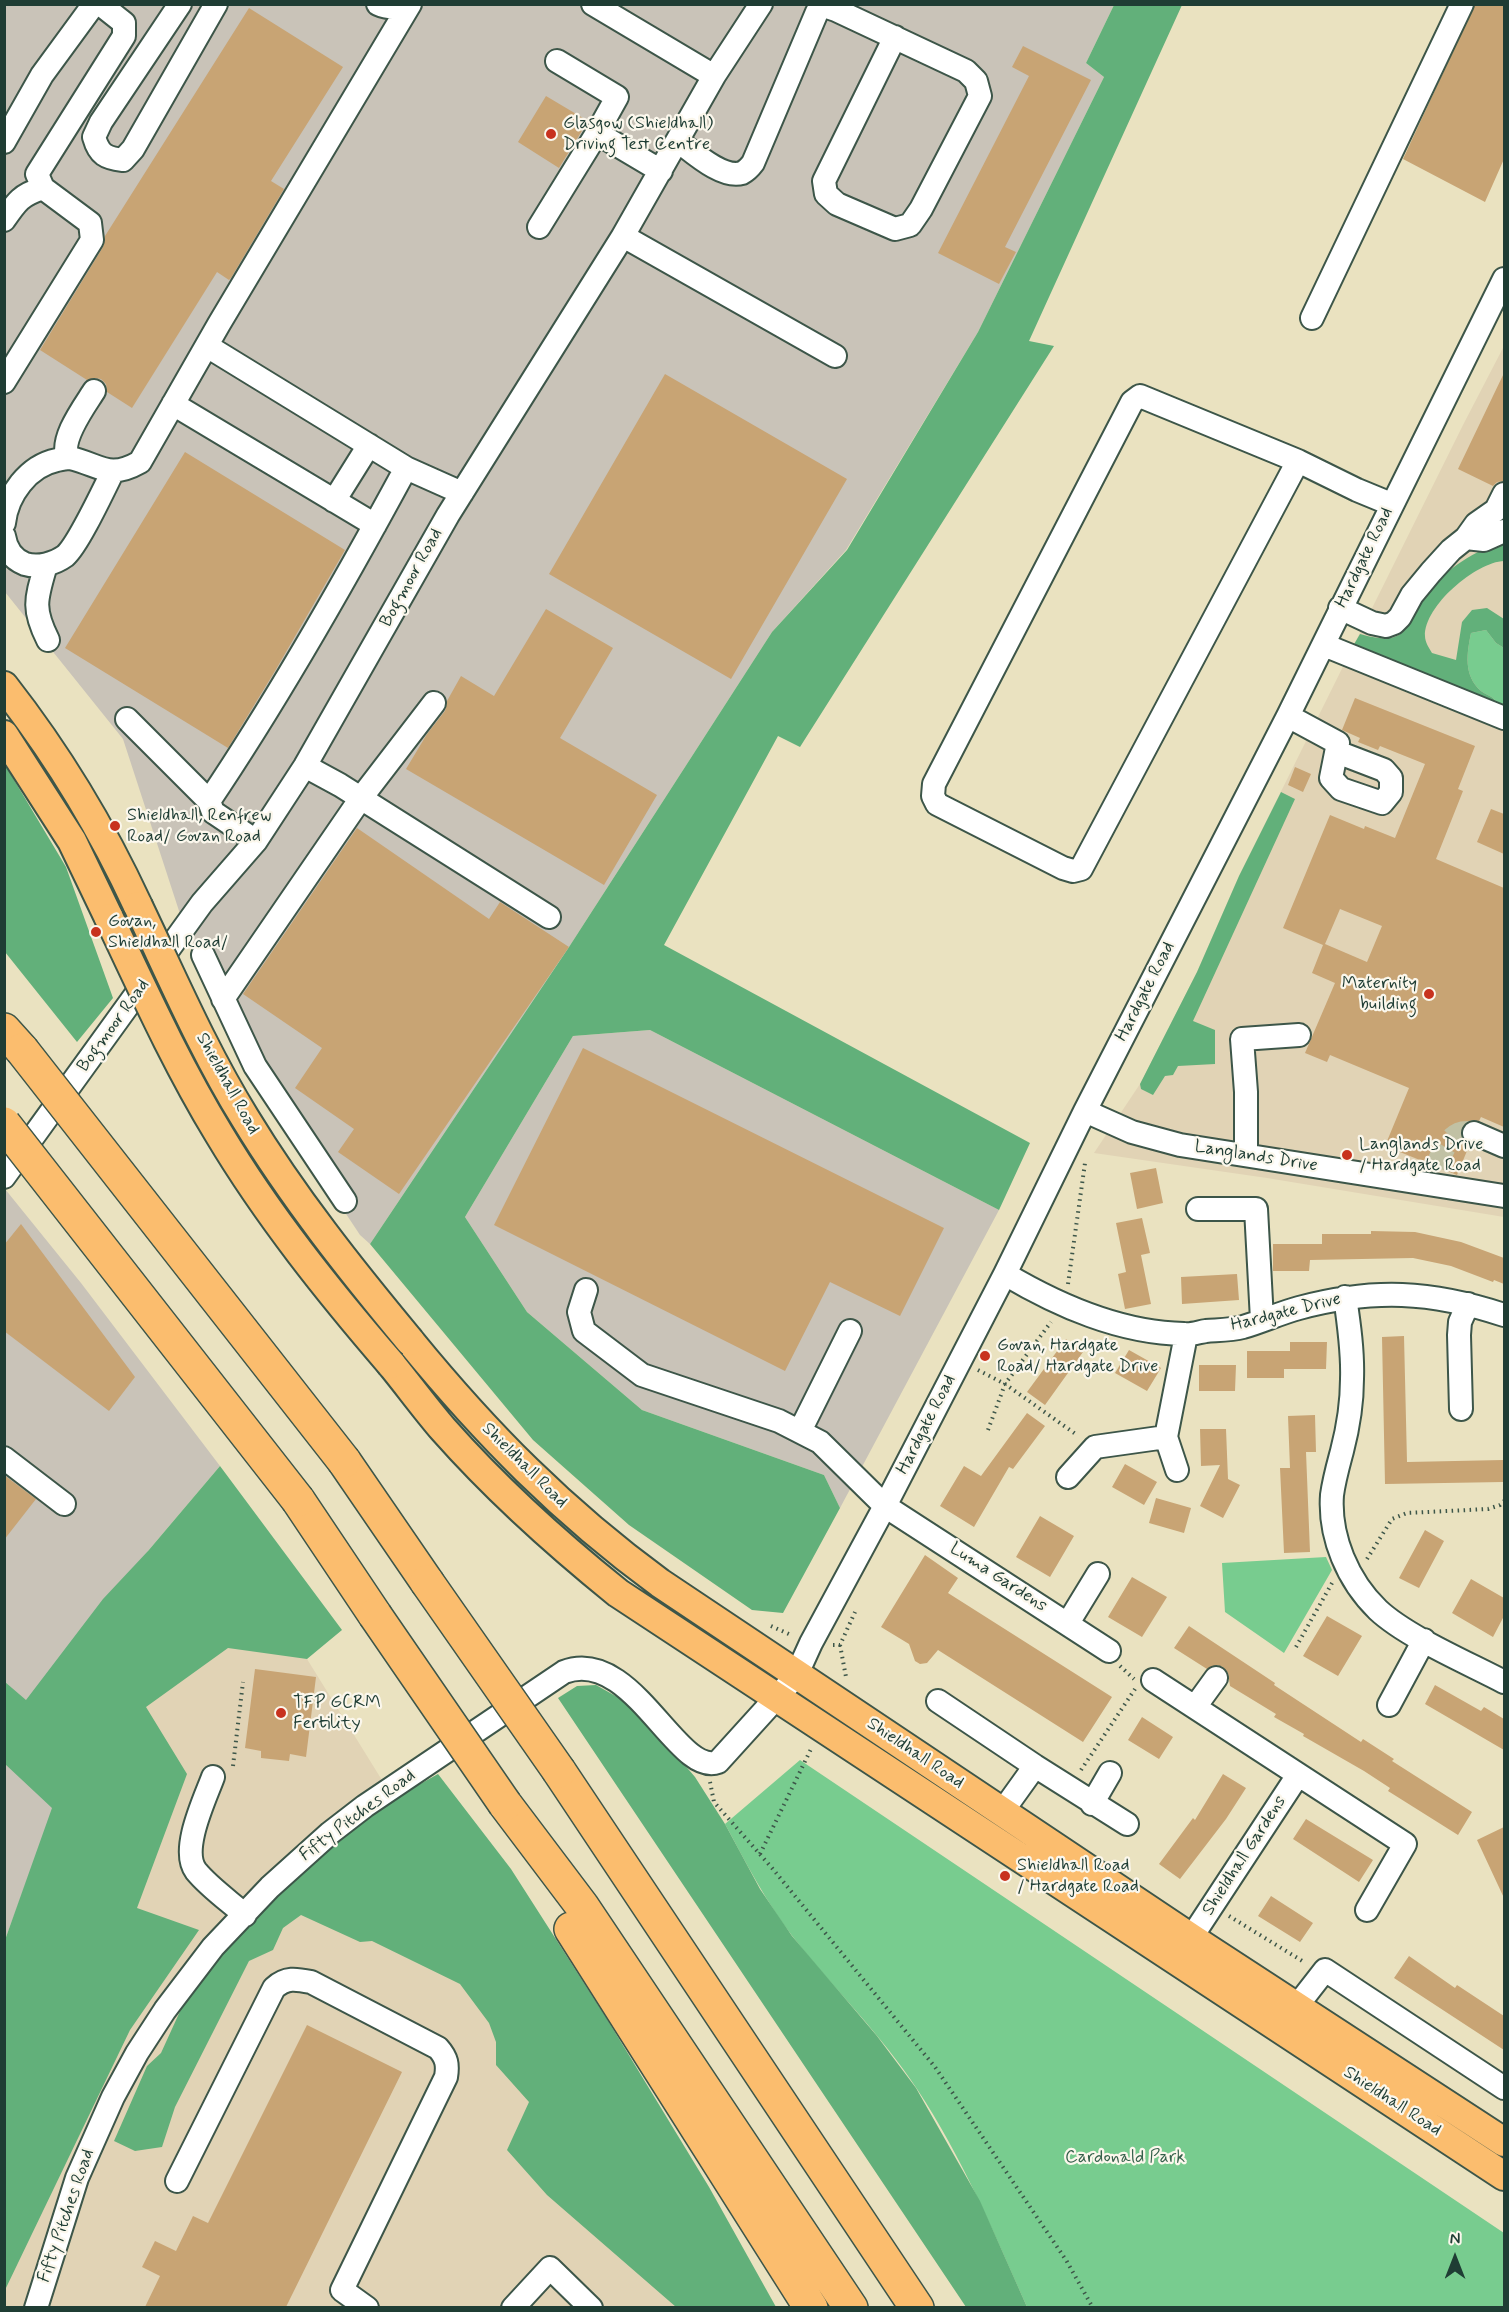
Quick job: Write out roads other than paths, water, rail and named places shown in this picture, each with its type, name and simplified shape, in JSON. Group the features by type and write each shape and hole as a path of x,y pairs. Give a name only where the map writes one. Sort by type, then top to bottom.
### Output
{"highway":[{"path":"13,1040 344,1461 559,1771 917,2307"},
{"path":"4,1124 298,1500 505,1804 582,1906 852,2307"},
{"path":"505,1804 564,1918 811,2307"}],"main road":[{"name":"Shieldhall Road","path":"4,686 46,742 91,812 202,1041 244,1116 332,1244 447,1386 510,1454 580,1521 660,1583 1191,1938 1288,2018 1504,2176"},
{"name":"Shieldhall Road","path":"4,735 72,841 160,1027 220,1135 279,1224 443,1429 484,1473 573,1557 627,1599 777,1699 1288,2018 1504,2142"}],"street":[{"path":"4,142 42,75 94,4"},
{"path":"4,382 92,240 90,223 43,188 38,174 124,36 124,23 100,4"},
{"path":"180,4 101,122 94,138 98,150 107,158 123,160 133,149 216,4"},
{"path":"378,4 386,7 399,7 408,4"},
{"path":"4,524 6,510 16,488 26,476 46,462 68,458 94,468 113,471 127,469 140,462 408,4"},
{"path":"593,4 714,76"},
{"name":"Bogmoor Road","path":"4,1177 202,903 256,841 305,766 448,515 623,236 714,76 761,4"},
{"path":"1312,318 1462,4"},
{"path":"678,141 712,165 730,174 744,172 753,163 810,8 824,6 836,10 966,71 976,81 980,96 921,209 910,225 895,229 837,204 826,194 824,181 895,38"},
{"path":"539,227 617,97 557,61"},
{"path":"4,113 42,75"},
{"path":"597,133 661,171"},
{"path":"8,203 26,193 43,188"},
{"path":"623,236 835,356"},
{"name":"Hardgate Road","path":"777,1699 796,1676 961,1360 1085,1110 1324,645 1391,504 1504,279"},
{"path":"207,346 406,468 462,493"},
{"path":"68,458 65,451 66,441 94,391"},
{"path":"1298,460 1081,869 1074,871 1063,868 937,804 933,796 934,784 1132,402 1140,396 1298,460 1357,490 1391,504"},
{"path":"173,404 375,525"},
{"path":"334,501 369,445"},
{"path":"209,801 290,674 406,468"},
{"path":"4,536 13,557 26,564 46,566 66,555 113,471"},
{"path":"1340,608 1372,623 1386,626 1394,623 1400,617 1412,595 1431,572 1451,550 1466,538 1476,524 1496,510 1504,494"},
{"path":"1466,538 1484,540 1504,531"},
{"path":"46,566 36,612 48,640"},
{"path":"1324,645 1504,718"},
{"path":"223,999 361,798 434,703"},
{"path":"1288,716 1338,742 1337,752"},
{"path":"127,718 209,801 213,812 256,841"},
{"path":"305,766 361,798 549,917"},
{"path":"203,955 255,1066 345,1201"},
{"path":"1246,1155 1246,1092 1242,1039 1299,1035"},
{"name":"Langlands Drive","path":"1085,1110 1141,1135 1180,1145 1246,1155 1433,1176 1504,1196"},
{"path":"1474,1133 1504,1146"},
{"path":"1198,1209 1256,1209 1262,1320"},
{"name":"Hardgate Drive","path":"1005,1274 1104,1321 1141,1330 1186,1335 1241,1327 1297,1308 1345,1298 1393,1294 1424,1295 1468,1304 1504,1315"},
{"name":"Luma Gardens","path":"586,1290 579,1312 584,1331 642,1374 779,1421 820,1442 885,1506 1109,1651"},
{"path":"1345,1298 1350,1328 1352,1379 1345,1437 1332,1498 1338,1544 1349,1571 1379,1611 1424,1640 1504,1682"},
{"path":"1461,1409 1458,1335 1460,1322 1468,1304"},
{"path":"800,1431 850,1331"},
{"path":"1177,1470 1166,1437 1186,1335"},
{"path":"1068,1477 1095,1447 1166,1437"},
{"path":"4,1458 64,1504"},
{"path":"1068,1623 1098,1574"},
{"path":"1389,1705 1424,1640"},
{"name":"Fifty Pitches Road","path":"36,2307 77,2178 93,2140 123,2080 165,2010 192,1974 270,1887 365,1806 564,1672 573,1669 600,1671 614,1679 635,1696 687,1750 705,1763 718,1762 777,1699"},
{"path":"1195,1707 1216,1678"},
{"path":"1153,1680 1405,1844 1367,1910"},
{"path":"938,1701 1035,1767 1127,1824"},
{"path":"1002,1812 1035,1767"},
{"path":"1092,1804 1110,1773"},
{"name":"Shieldhall Gardens","path":"1191,1938 1298,1775"},
{"path":"213,1778 192,1835 191,1852 195,1869 245,1915"},
{"path":"1288,2018 1325,1970 1504,2088"},
{"path":"177,2181 274,1988 281,1982 295,1978 311,1982 438,2048 448,2065 446,2077 342,2290 368,2307"},
{"path":"513,2307 550,2268 591,2307"}],"tunnel":[{"path":"1436,1167 1449,1141 1459,1133 1474,1133"}],"place":[{"name":"Glasgow (Shieldhall) Driving Test Centre","path":"551,134"},
{"name":"Shieldhall, Renfrew Road/ Govan Road","path":"115,826"},
{"name":"Govan, Shieldhall Road/","path":"96,932"},
{"name":"Maternity building","path":"1429,994"},
{"name":"Langlands Drive / Hardgate Road","path":"1347,1155"},
{"name":"Govan, Hardgate Road/ Hardgate Drive","path":"985,1356"},
{"name":"TFP GCRM Fertility","path":"281,1713"},
{"name":"Shieldhall Road / Hardgate Road","path":"1005,1876"}],"park label":[{"name":"Cardonald Park","path":"1125,2158"}]}
